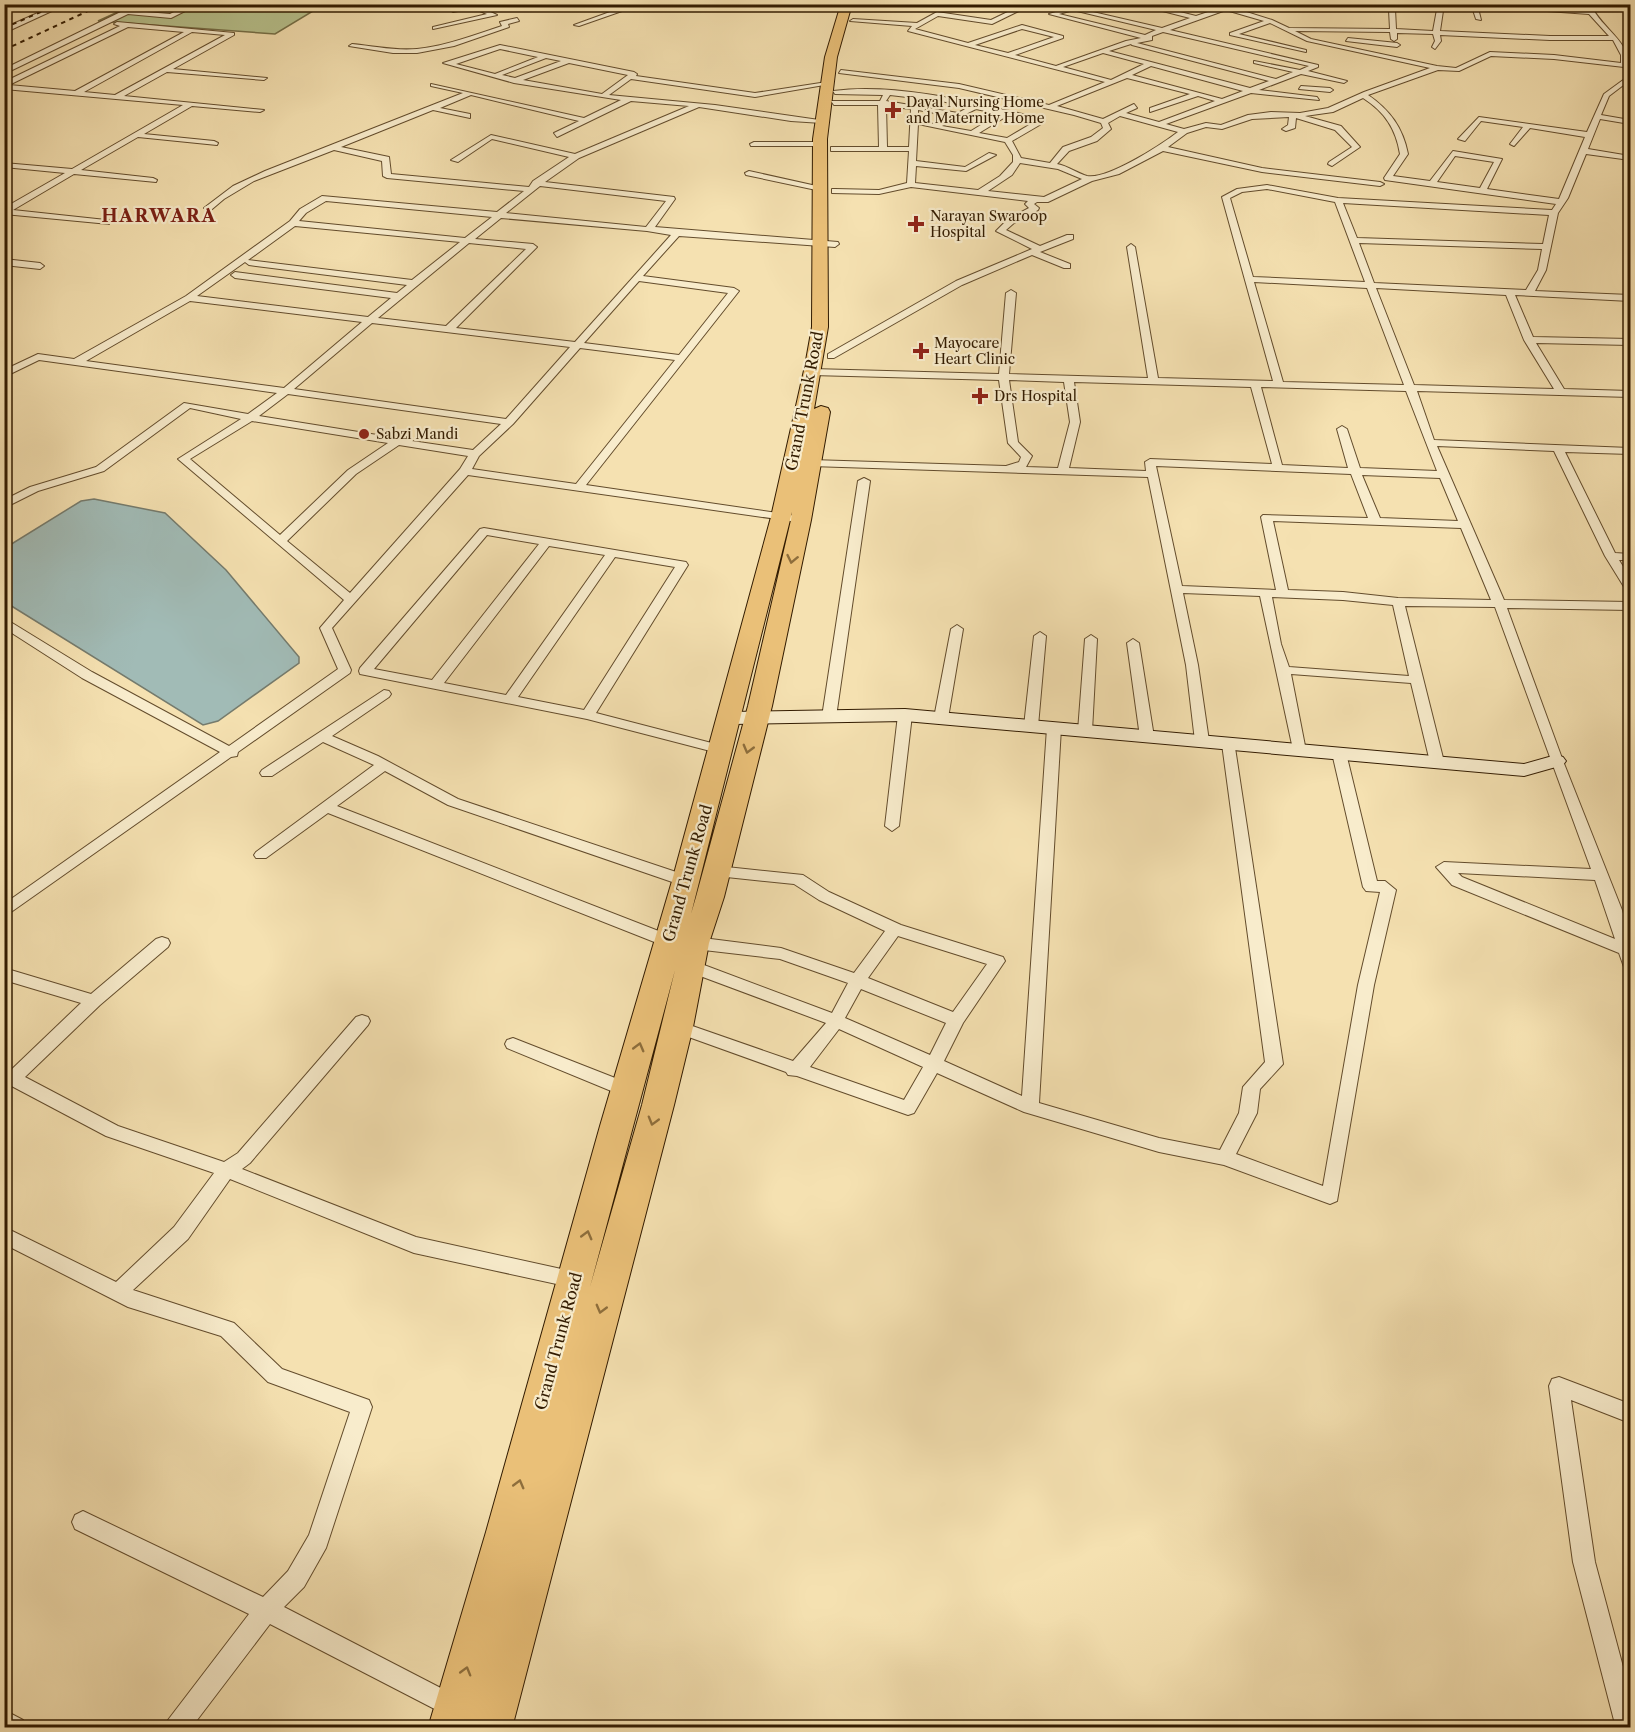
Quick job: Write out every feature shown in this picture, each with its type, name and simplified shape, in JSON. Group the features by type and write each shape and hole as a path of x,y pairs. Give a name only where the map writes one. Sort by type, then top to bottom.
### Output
{"highway":[{"name":"Grand Trunk Road","path":"791,518 811,463 822,366 820,327 828,243 831,57 852,10"},
{"name":"Grand Trunk Road","path":"490,1728 678,1027 693,954 717,871 743,718 791,518 822,366"},
{"name":"Grand Trunk Road","path":"452,1718 506,1532 722,750 743,718"}],"street":[{"path":"4,31 64,4"},
{"path":"4,66 133,4"},
{"path":"4,72 143,4"},
{"path":"127,12 171,16 196,4"},
{"path":"453,10 481,4"},
{"path":"577,25 639,4"},
{"path":"1030,4 992,22 937,14 910,30 1112,82"},
{"path":"1138,4 1196,18"},
{"path":"1213,4 1290,28 1309,40 1437,68 1457,70 1490,54 1567,58 1629,68"},
{"path":"1058,67 1128,42 1149,37 1236,4"},
{"path":"1372,4 1392,9 1393,37 1407,61"},
{"path":"1435,47 1438,41 1436,33 1441,4"},
{"path":"1474,4 1479,19"},
{"path":"352,46 387,51 419,51 456,43 507,26 502,23 519,21 492,15 470,5"},
{"path":"1118,11 1090,5 1052,14 1169,40"},
{"path":"1548,17 1544,7 1588,8 1619,39 1625,54 1625,64 1629,68"},
{"path":"1070,8 1236,49 1316,66 1160,124"},
{"path":"852,10 919,25"},
{"path":"435,28 492,15"},
{"path":"1147,18 1176,25"},
{"path":"1270,21 1232,34 1304,51"},
{"path":"96,22 232,34 116,97"},
{"path":"4,86 127,25"},
{"path":"968,45 1022,27 1061,37 1009,55"},
{"path":"1290,28 1619,39"},
{"path":"75,94 192,30"},
{"path":"1537,37 1566,48 1567,58"},
{"path":"1309,40 1363,41 1397,45"},
{"path":"1128,42 1277,81"},
{"path":"1286,59 1324,43"},
{"path":"603,96 634,74 500,47 448,64 514,81 603,96 762,113 779,119 830,109 888,93 941,99 1040,121"},
{"path":"1221,54 1236,49"},
{"path":"1102,51 1252,91 1317,99"},
{"path":"509,60 528,53"},
{"path":"495,76 546,56"},
{"path":"1200,62 1211,58"},
{"path":"1243,59 1297,73 1344,81"},
{"path":"514,81 568,62"},
{"path":"1049,107 1150,64"},
{"path":"479,72 489,68"},
{"path":"749,173 828,190 879,192 911,185 1045,200 1089,179 1116,172 1162,148 1184,131 1206,125 1222,127 1261,115 1293,115 1330,110 1437,68"},
{"path":"166,70 264,78"},
{"path":"1125,75 1223,101"},
{"path":"631,77 755,95 830,109 882,103 959,115"},
{"path":"1529,293 1542,270 1545,247 1554,213 1606,95 1630,77"},
{"path":"883,150 882,103 888,93 891,78"},
{"path":"754,144 891,78 959,86 1064,110 1104,122 1134,106"},
{"path":"1153,110 1226,84"},
{"path":"1268,84 1330,90"},
{"path":"433,85 586,121"},
{"path":"4,86 260,110"},
{"path":"208,208 217,200 245,184 470,93"},
{"path":"1364,95 1384,108 1399,129 1404,154 1388,178 1374,189 1371,203"},
{"path":"557,135 631,99"},
{"path":"5,212 190,104"},
{"path":"351,600 183,459 250,418 286,391 533,186 576,156 698,105"},
{"path":"935,127 977,106"},
{"path":"911,185 915,107"},
{"path":"432,108 467,116"},
{"path":"830,109 883,150 913,149"},
{"path":"915,121 935,127 1008,140 1064,110"},
{"path":"971,134 1006,112"},
{"path":"1120,114 1184,131"},
{"path":"1286,129 1292,126 1293,115"},
{"path":"1293,115 1338,128 1356,147 1332,164"},
{"path":"1598,117 1630,122"},
{"path":"1462,139 1479,119 1589,135"},
{"path":"1052,165 1066,149 1094,139 1107,129 1104,122"},
{"path":"1514,144 1528,126"},
{"path":"136,135 214,143"},
{"path":"455,160 491,137 576,156"},
{"path":"979,193 1003,178 1016,166 1017,160 1008,140"},
{"path":"333,148 386,159 387,176 533,186 671,199 649,229 677,233 828,243"},
{"path":"1162,148 1262,171 1380,184"},
{"path":"1583,151 1630,158"},
{"path":"1432,184 1453,153 1499,161 1482,192"},
{"path":"912,163 966,169 992,155"},
{"path":"1017,160 1052,165 1089,179"},
{"path":"4,165 153,180"},
{"path":"14,173 24,167"},
{"path":"1388,178 1560,202"},
{"path":"1278,382 1226,197 1234,192 1271,186 1333,200 1554,213"},
{"path":"76,362 189,298 293,222 303,212 326,198 645,229"},
{"path":"1035,199 1029,204 1035,208 1011,220 1000,231 1067,266"},
{"path":"1333,200 1353,240 1365,285 1410,387 1443,475 1500,605 1556,761 1614,910 1628,957"},
{"path":"1004,373 1068,378 1153,378 1255,384 1398,382 1333,200"},
{"path":"5,212 106,222"},
{"path":"293,222 533,247 449,329"},
{"path":"4,912 232,753 345,670 326,628 465,471 475,454 509,422 677,233"},
{"path":"822,366 959,283 1070,237"},
{"path":"1353,240 1545,247"},
{"path":"1131,247 1153,378"},
{"path":"4,262 40,266"},
{"path":"249,262 414,283"},
{"path":"235,275 400,296"},
{"path":"579,487 734,291 637,278"},
{"path":"1249,279 1630,298"},
{"path":"1509,292 1529,340 1561,392"},
{"path":"1010,468 1024,464 1027,456 1013,443 1004,373 1011,294"},
{"path":"189,298 682,358"},
{"path":"1529,340 1630,342"},
{"path":"4,374 38,357 509,422"},
{"path":"822,366 1394,388 1630,394"},
{"path":"1063,471 1075,422 1068,378"},
{"path":"1255,384 1278,468"},
{"path":"4,505 34,489 100,469 189,405 250,418 400,440 475,454"},
{"path":"1342,429 1355,471 1376,521"},
{"path":"280,541 352,472 400,440"},
{"path":"1430,443 1630,451"},
{"path":"1558,448 1611,556 1630,587"},
{"path":"1202,741 1192,665 1150,462 1443,475"},
{"path":"811,463 1152,474"},
{"path":"844,464 859,473 864,481"},
{"path":"830,717 864,481 868,474 880,465"},
{"path":"465,471 791,518"},
{"path":"1282,594 1267,517 1465,525"},
{"path":"588,715 682,565 484,531 365,671 588,715 722,750"},
{"path":"435,685 546,542"},
{"path":"510,699 612,553"},
{"path":"1611,556 1630,556"},
{"path":"1177,590 1343,596 1398,602 1630,606"},
{"path":"1265,593 1275,644 1284,670 1299,751"},
{"path":"1398,602 1437,762"},
{"path":"4,622 36,645 94,679 232,753"},
{"path":"941,718 957,629"},
{"path":"1031,726 1040,636"},
{"path":"1085,731 1091,639"},
{"path":"1133,643 1147,736"},
{"path":"1284,670 1417,680"},
{"path":"267,773 384,694"},
{"path":"892,825 905,715"},
{"path":"743,718 905,715 1524,770 1556,761"},
{"path":"1030,1107 1054,728"},
{"path":"321,736 384,765 453,802 686,880"},
{"path":"1225,1158 1248,1113 1252,1088 1274,1064 1228,744"},
{"path":"693,954 834,1020 1030,1107 1160,1145 1225,1158 1330,1196 1366,986 1388,890 1380,885 1371,887 1339,753"},
{"path":"261,855 384,765"},
{"path":"326,807 668,941"},
{"path":"1601,875 1444,867 1457,881 1628,957"},
{"path":"678,1027 794,1070 908,1108 956,1020 997,962 895,929 824,896 798,879 717,871"},
{"path":"1614,910 1630,912"},
{"path":"794,1070 833,1026 834,1020 857,981 895,929"},
{"path":"162,943 9,1076 112,1131 226,1170 414,1245 575,1280"},
{"path":"693,954 781,954 956,1020"},
{"path":"4,974 94,1001"},
{"path":"118,1292 181,1233 226,1170 244,1158 362,1021"},
{"path":"513,1044 627,1090"},
{"path":"4,1235 135,1301 227,1329 275,1376 363,1407 318,1540 296,1580 266,1610 176,1728"},
{"path":"1628,1728 1584,1562 1559,1386 1630,1413"},
{"path":"83,1522 266,1610 452,1718"},
{"path":"4,1722 15,1728"}],"green space":[{"path":"133,5 323,5 275,34 98,21"}],"water":[{"path":"94,499 165,513 226,570 299,657 299,663 218,721 203,725 5,602 5,548 81,501"}],"railway":[{"path":"4,28 59,4"},
{"path":"4,50 103,4"}],"place":[{"name":"Dayal Nursing Home and Maternity Home","path":"893,110"},
{"name":"Narayan Swaroop Hospital","path":"916,224"},
{"name":"Mayocare Heart Clinic","path":"921,351"},
{"name":"Drs Hospital","path":"980,396"},
{"name":"Sabzi Mandi","path":"364,434"}],"district":[{"name":"HARWARA","path":"159,216"}]}
